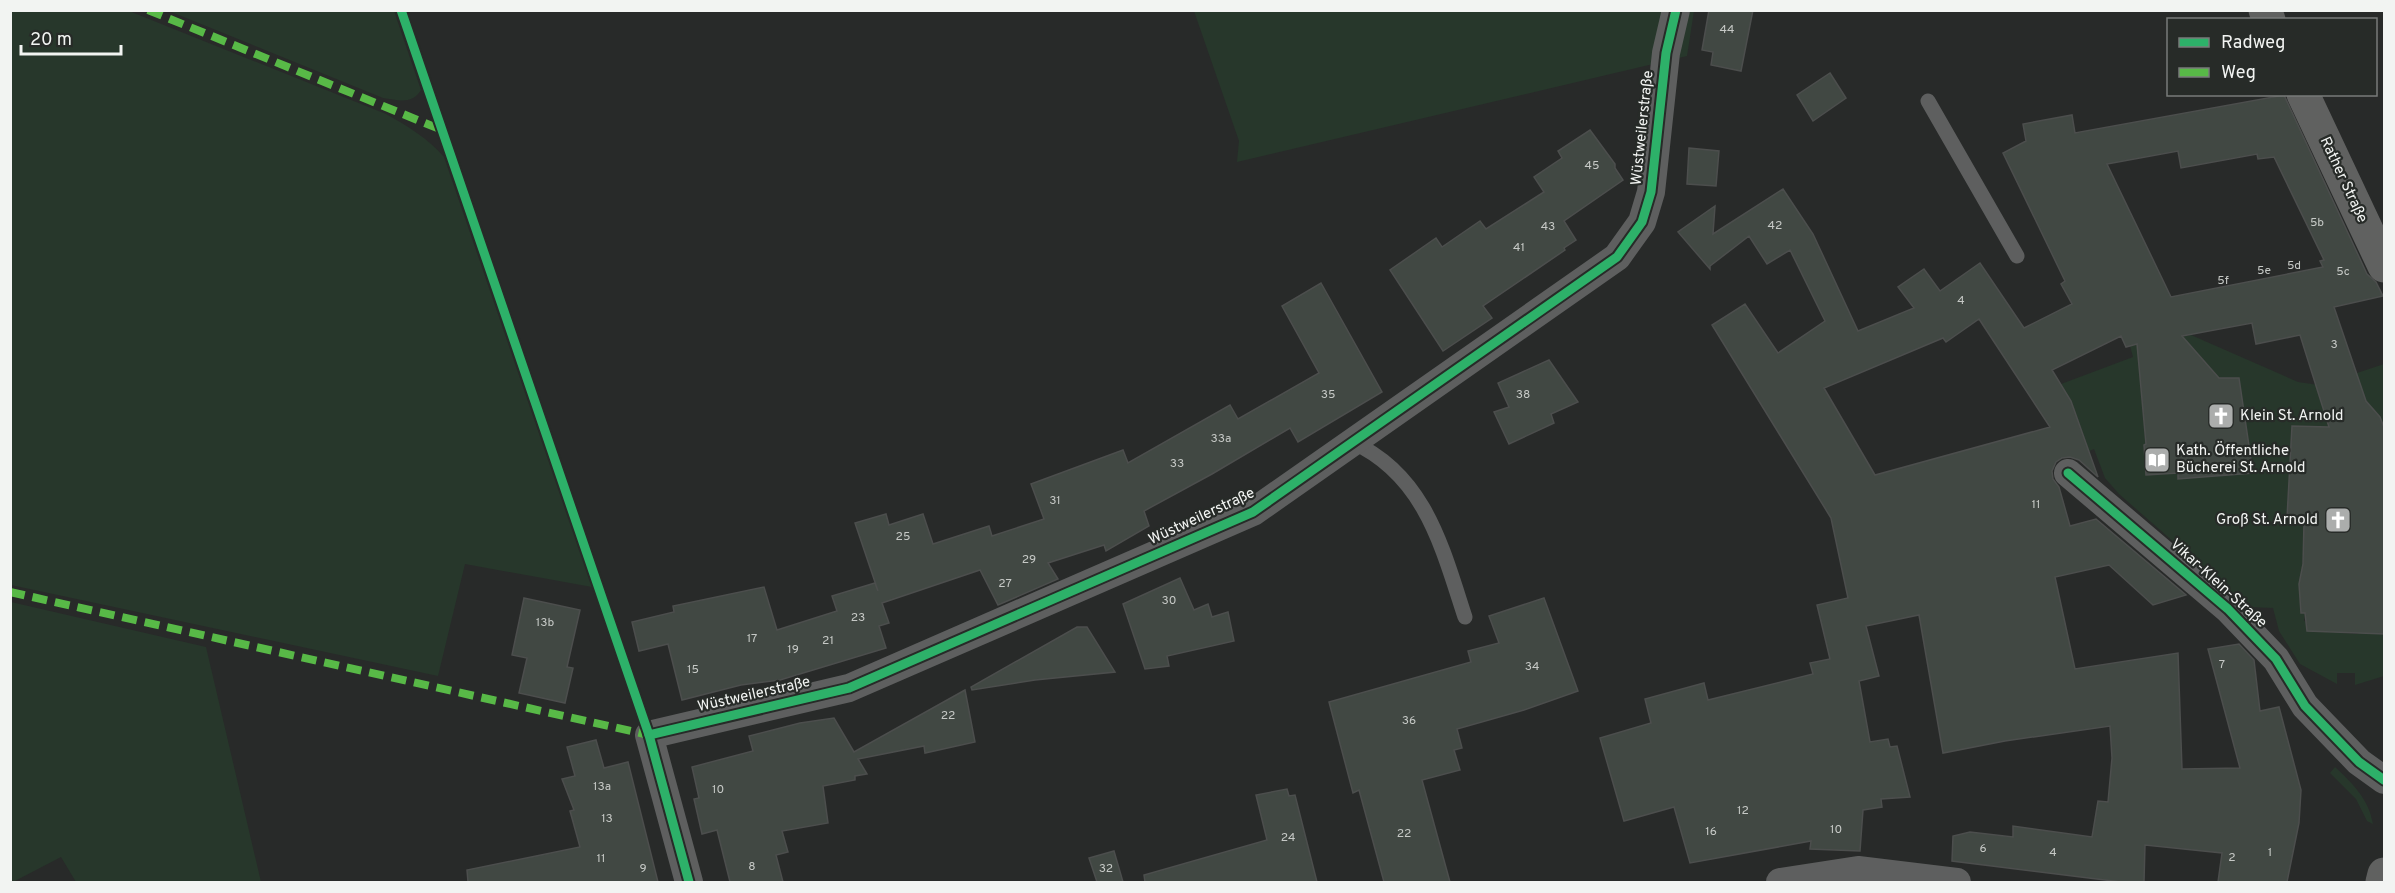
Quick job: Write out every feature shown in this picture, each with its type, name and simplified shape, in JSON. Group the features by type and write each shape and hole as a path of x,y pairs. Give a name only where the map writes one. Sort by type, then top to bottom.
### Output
{"main road":[{"name":"Rather Straße","path":"2304,96 2385,266"},
{"path":"2382,882 2385,874"}],"street":[{"name":"Wüstweilerstraße","path":"689,882 649,735 849,688 1254,512 1617,257 1642,222 1652,192 1666,53 1676,10"},
{"name":"Vikar-Klein-Straße","path":"2068,473 2228,609 2276,659 2305,706 2359,762 2385,780"},
{"path":"1780,882 1858,870 1957,882"}],"lane":[{"path":"1928,101 2017,256"},
{"path":"1352,442 1371,451 1400,474 1430,516 1465,617"}],"green space":[{"path":"11,10 129,11 386,114 417,133 438,150 444,157 592,587 465,564 438,676 11,585"},
{"path":"169,11 394,11 421,90 409,100 383,98"},
{"path":"1194,11 1694,11 1687,56 1237,162 1239,141"},
{"path":"2191,335 2298,382 2332,387 2333,381 2384,364 2384,431 2334,428 2291,469 2287,469 2287,474 2292,474 2290,513 2286,512 2286,518 2291,518 2291,522 2309,523 2307,565 2303,565 2302,568 2300,609 2301,613 2305,613 2304,621 2341,629 2341,633 2358,634 2359,630 2384,634 2384,676 2355,685 2355,673 2337,673 2337,684 2300,664 2279,631 2273,608 2248,607 2119,494 2105,478 2094,449 2089,451 2071,401 2061,384 2133,357 2130,346"},
{"path":"11,602 206,647 261,882 76,882 61,857 13,882 10,876"},
{"path":"2335,767 2364,799 2373,824 2367,821 2356,799 2330,773"}],"building":[{"path":"1709,10 1753,10 1741,71 1711,65 1713,52 1702,50"},
{"path":"1830,73 1846,98 1813,121 1797,95"},
{"path":"2284,96 2367,274 2376,282 2383,296 2334,307 2366,401 2380,417 2385,430 2385,634 2307,631 2305,613 2301,613 2299,584 2303,564 2304,522 2291,522 2291,518 2287,518 2292,426 2329,427 2300,335 2256,344 2252,323 2182,336 2219,378 2239,378 2253,473 2178,479 2178,473 2146,475 2144,445 2146,444 2137,344 2126,347 2121,336 2052,370 2071,401 2098,477 2079,460 2070,457 2056,462 2052,471 2053,479 2059,487 2070,526 2096,519 2186,595 2153,605 2109,565 2055,577 2075,669 2178,653 2182,769 2240,768 2208,649 2239,644 2254,660 2260,711 2279,707 2301,790 2299,823 2287,882 2218,882 2222,853 2145,845 2144,882 2121,882 1952,861 1953,836 1970,832 2013,837 2013,826 2092,837 2098,801 2108,802 2112,758 2110,726 2005,741 1943,753 1919,615 1866,626 1879,676 1859,681 1870,742 1888,739 1890,747 1897,746 1910,797 1881,799 1882,807 1863,810 1860,851 1810,849 1811,841 1690,863 1674,807 1624,821 1600,738 1651,723 1645,699 1704,683 1708,700 1813,674 1810,663 1830,659 1817,605 1848,598 1831,518 1712,325 1745,304 1778,353 1825,321 1790,250 1767,264 1749,236 1710,266 1710,269 1678,232 1715,206 1713,234 1783,189 1813,234 1858,331 1914,308 1898,287 1924,269 1940,291 1980,263 2024,328 2072,304 2061,284 2065,281 2003,153 2026,141 2023,124 2072,115 2075,133","holes":["2178,151 2181,168 2257,154 2258,159 2274,157 2324,260 2320,261 2323,267 2171,297 2107,164","1979,319 2050,427 1875,475 1824,388 1943,338 1946,342"]},
{"path":"1590,130 1615,164 1623,180 1564,221 1576,240 1483,306 1492,318 1443,351 1390,270 1436,238 1442,247 1480,221 1486,229 1544,192 1534,177 1562,158 1558,151"},
{"path":"1689,148 1719,151 1716,186 1687,184"},
{"path":"1321,283 1382,392 1298,442 1290,428 1144,511 1149,526 1106,551 1104,545 1048,563 1058,579 998,605 980,570 882,603 889,623 879,626 886,648 780,680 741,685 682,700 668,644 639,651 632,622 674,612 673,606 764,587 777,630 837,611 832,596 875,583 878,591 855,523 886,514 889,525 923,514 933,544 989,526 992,536 1044,519 1031,484 1123,450 1128,463 1230,405 1238,419 1319,373 1282,306"},
{"path":"1549,360 1578,402 1551,414 1554,423 1509,444 1494,412 1509,407 1498,383"},
{"path":"1180,578 1194,610 1208,604 1212,617 1228,612 1234,641 1167,656 1169,666 1145,669 1123,604"},
{"path":"524,598 580,610 567,667 573,668 565,703 519,693 527,658 512,655"},
{"path":"1544,598 1578,691 1524,710 1457,729 1462,748 1454,750 1460,770 1422,780 1450,882 1384,882 1359,790 1353,793 1329,702 1471,662 1468,651 1499,643 1489,616"},
{"path":"1077,627 1087,627 1115,672 1035,680 972,690 971,687"},
{"path":"965,690 975,742 925,753 924,746 858,759 867,774 855,776 855,780 823,786 828,823 782,831 788,852 776,855 783,882 730,882 717,830 702,834 694,799 699,798 692,767 753,751 749,736 800,723 834,718 854,752"},
{"path":"596,740 604,768 628,762 658,882 468,882 467,870 580,847 570,811 574,810 562,779 575,776 567,747"},
{"path":"1287,789 1289,796 1295,795 1317,882 1145,882 1144,875 1267,840 1256,795"},
{"path":"1114,851 1123,882 1097,882 1089,858"}],"marked path":[{"path":"148,10 442,130"},
{"path":"10,592 649,735"}],"cycle path":[{"path":"401,10 649,735 689,882"},
{"path":"649,735 849,688 1253,512 1617,257 1642,222 1651,192 1666,53 1676,10"},
{"path":"2068,473 2228,609 2276,659 2305,706 2359,762 2384,780"}],"place":[{"name":"Klein St. Arnold","path":"2221,416"},
{"name":"Kath. Öffentliche Bücherei St. Arnold","path":"2157,460"},
{"name":"Groß St. Arnold","path":"2338,520"}]}
